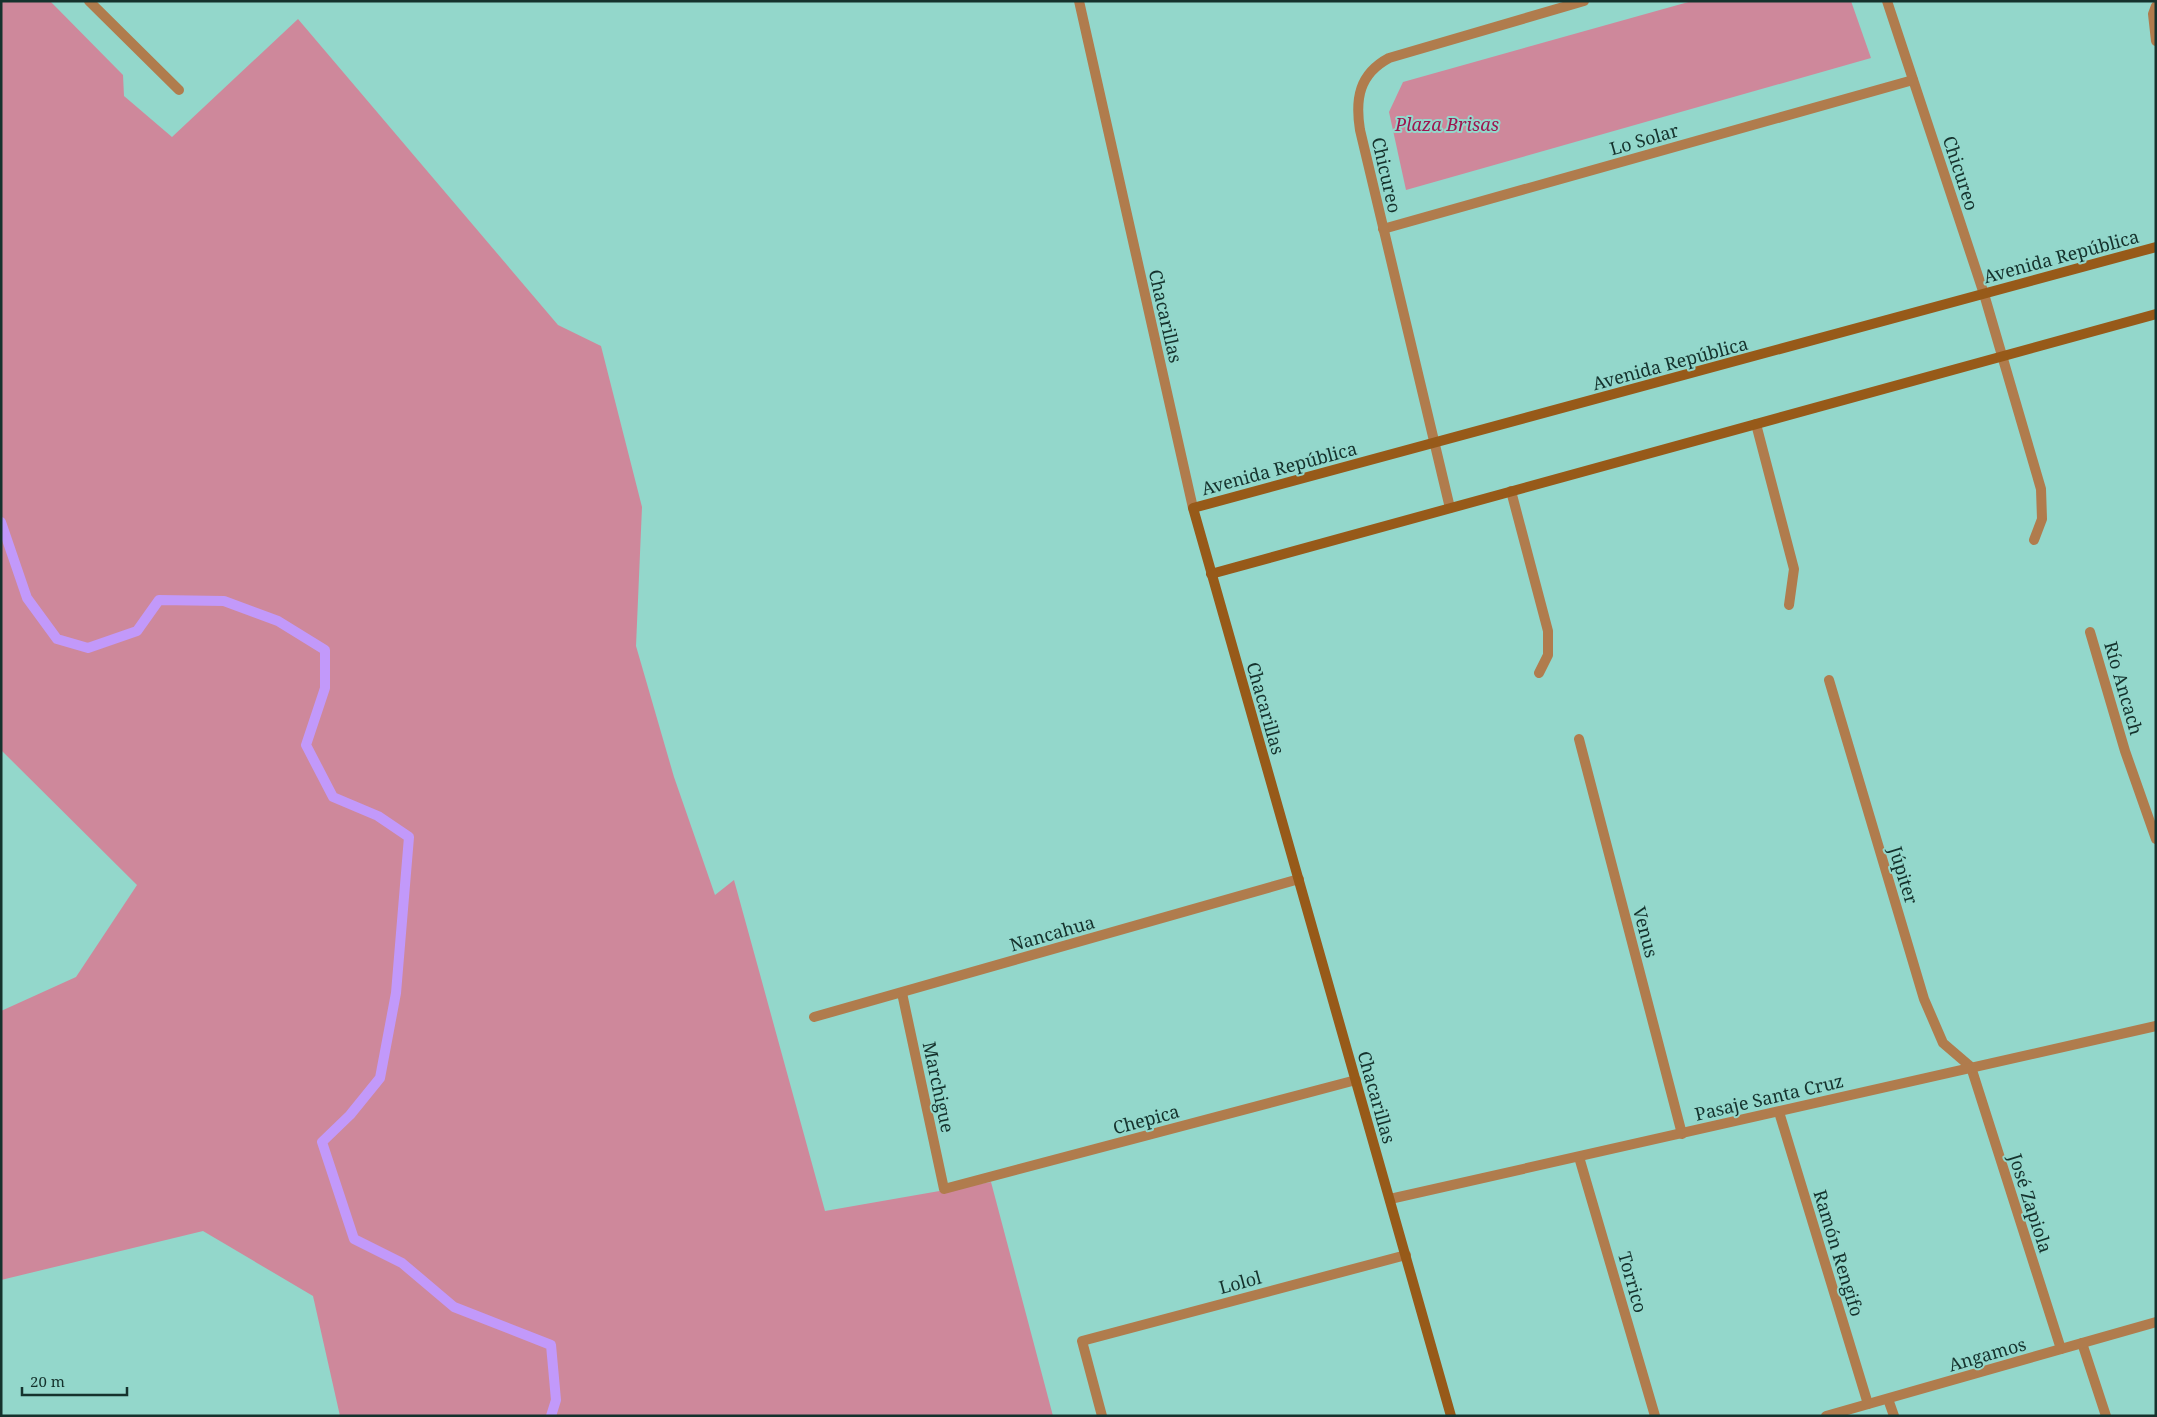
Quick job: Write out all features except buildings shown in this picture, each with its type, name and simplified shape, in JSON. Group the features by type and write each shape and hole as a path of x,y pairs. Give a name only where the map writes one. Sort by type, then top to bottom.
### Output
{"street":[{"path":"89,1 179,90"},
{"name":"Chacarillas","path":"1079,1 1193,508 1451,1416"},
{"name":"Chicureo","path":"1450,508 1383,229 1357,109 1360,90 1366,77 1376,65 1389,58 1584,1"},
{"name":"Chicureo","path":"1887,1 1984,294 2041,489 2042,518 2034,540"},
{"path":"2156,6 2153,14 2156,41"},
{"name":"Lo Solar","path":"1383,229 1913,80"},
{"name":"Avenida República","path":"1193,508 2156,247"},
{"path":"1212,574 2156,314"},
{"path":"1756,424 1794,569 1789,605"},
{"path":"1511,491 1548,631 1548,655 1539,674"},
{"name":"Río Ancach","path":"2090,632 2125,751 2156,839"},
{"name":"Júpiter","path":"1829,680 1924,998 1943,1043 1971,1067"},
{"name":"Venus","path":"1579,739 1682,1134"},
{"name":"Nancahua","path":"814,1017 1299,880"},
{"name":"Marchigue","path":"902,993 944,1189"},
{"name":"Pasaje Santa Cruz","path":"1390,1198 1682,1134 2156,1026"},
{"name":"José Zapiola","path":"1971,1067 2061,1349"},
{"name":"Chepica","path":"944,1189 1356,1080"},
{"name":"Ramón Rengifo","path":"1779,1112 1868,1404"},
{"name":"Torrico","path":"1579,1157 1656,1416"},
{"name":"Lolol","path":"1102,1416 1082,1341 1406,1255"},
{"name":"Angamos","path":"1826,1416 2156,1322"},
{"path":"2082,1343 2106,1416"},
{"path":"1888,1398 1894,1416"}],"green space":[{"path":"1,1 50,1 123,75 124,96 172,137 298,19 558,325 601,346 642,507 636,646 674,777 715,895 734,880 825,1211 991,1182 1053,1416 340,1416 313,1296 203,1231 1,1280 1,1011 76,977 137,885 1,750"},
{"name":"Plaza Brisas","path":"1692,1 1851,1 1871,58 1406,190 1389,112 1403,82"}],"waterway":[{"path":"1,522 27,598 57,639 88,648 137,631 159,600 224,601 278,621 325,650 325,688 306,745 333,797 378,816 409,837 396,993 380,1078 350,1115 322,1142 354,1239 402,1263 454,1307 551,1345 556,1400 551,1416"}]}
